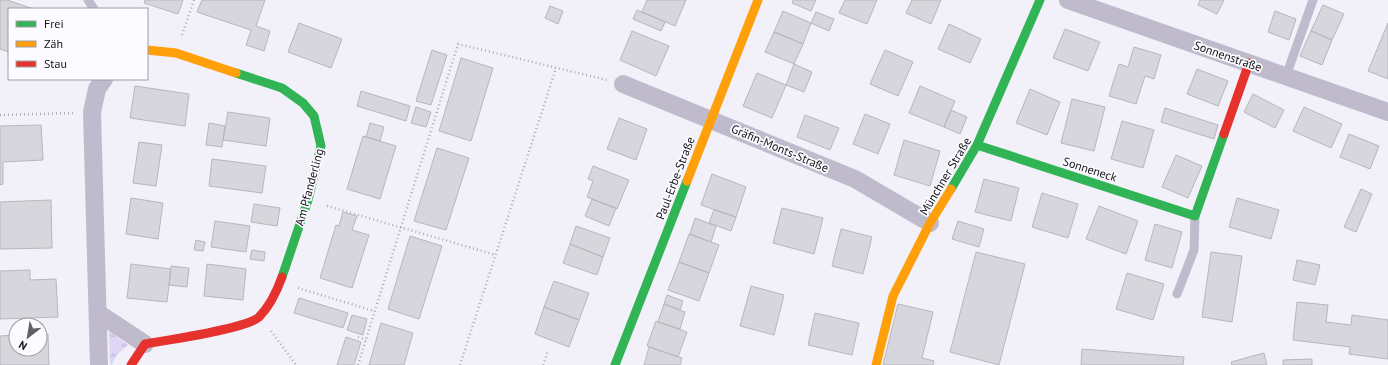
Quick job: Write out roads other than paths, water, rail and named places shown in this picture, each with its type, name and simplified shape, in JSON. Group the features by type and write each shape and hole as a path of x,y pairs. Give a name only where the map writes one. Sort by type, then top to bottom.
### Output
{"street":[{"name":"Paul-Erbe-Straße","path":"615,365 710,119 758,0"},
{"name":"Münchner Straße","path":"876,365 893,296 930,223 978,146 1040,0"},
{"name":"Sonnenstraße","path":"1068,0 1388,112"},
{"name":"Am Pfanderling","path":"145,344 238,326 258,318 269,304 280,282 308,200 321,146 314,116 303,103 282,88 176,53 148,50"},
{"path":"1195,216 1249,63"},
{"path":"99,365 92,112 97,89 103,80"},
{"name":"Gräfin-Monts-Straße","path":"623,84 855,180 930,223"},
{"name":"Sonneneck","path":"978,146 1195,216"},
{"path":"98,313 145,344 131,365"}],"lane":[{"path":"1286,76 1313,0"},
{"path":"1177,294 1194,250 1195,216"}]}
